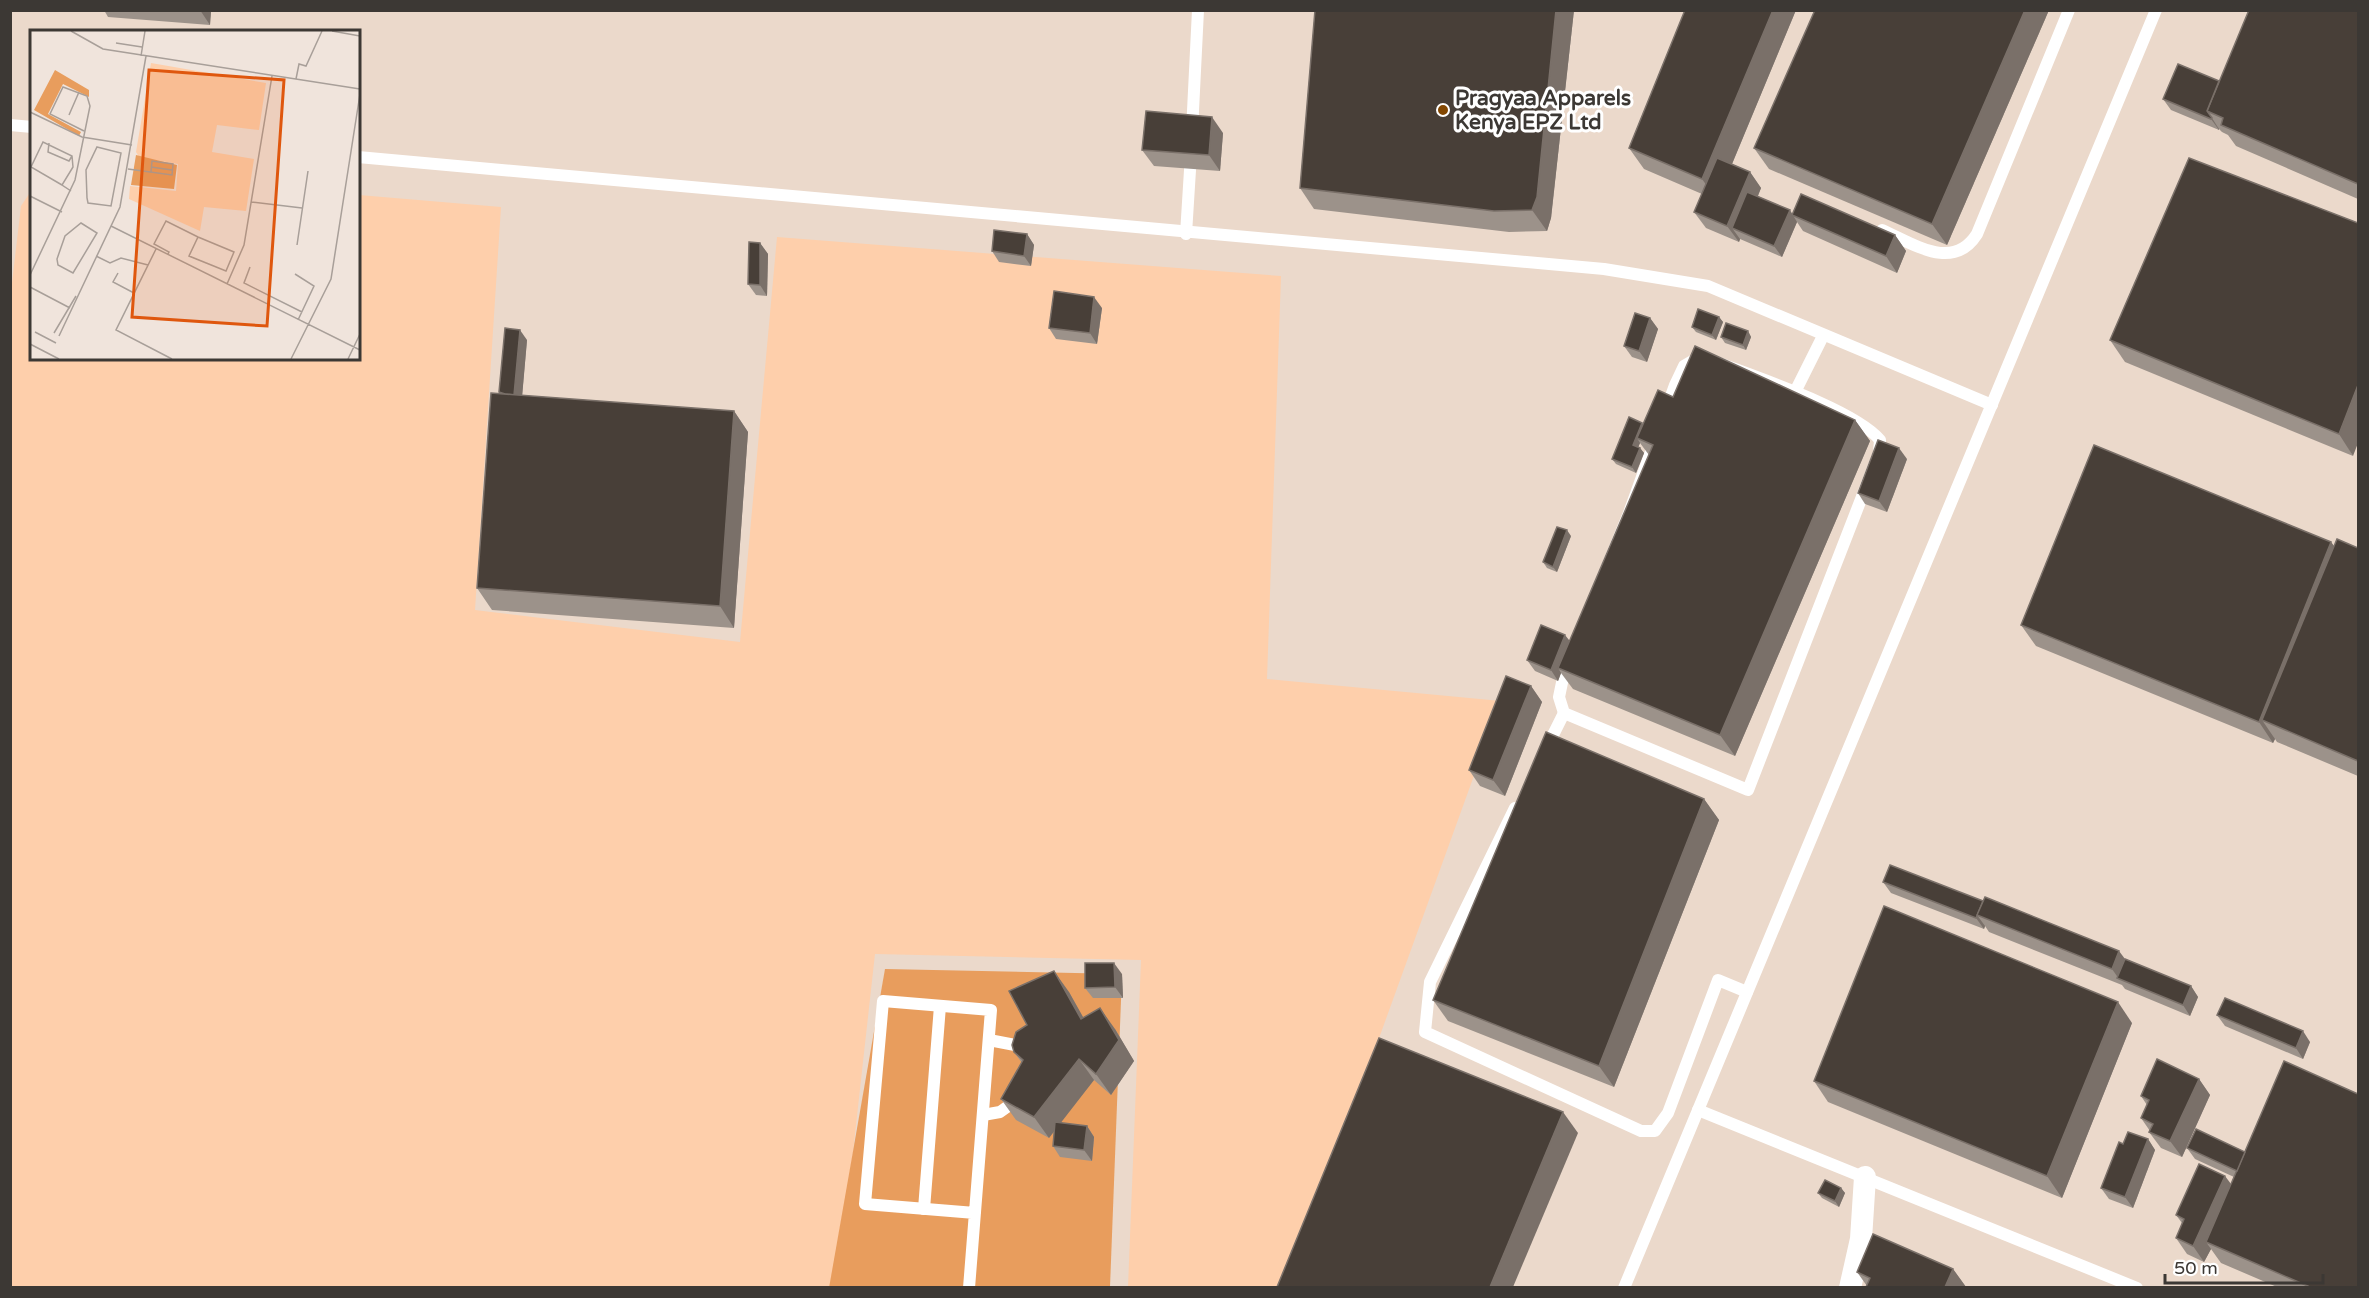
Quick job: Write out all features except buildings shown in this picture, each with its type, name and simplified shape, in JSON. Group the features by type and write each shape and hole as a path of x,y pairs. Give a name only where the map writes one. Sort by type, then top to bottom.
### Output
{"street":[{"path":"1850,1287 1861,1239 1864,1177"}],"lane":[{"path":"1186,234 1198,10"},
{"path":"1865,223 1939,254 1956,254 1969,246 1977,234 2068,10"},
{"path":"1624,1287 2156,10"},
{"path":"10,125 30,127"},
{"path":"360,157 1186,234 1604,269 1708,286 1992,405"},
{"path":"1795,392 1823,336"},
{"path":"1538,763 1564,713 1559,697 1562,681 1684,366 1696,359 1711,360 1795,392 1871,429 1880,440 1879,453 1748,790 1564,713"},
{"path":"1523,793 1430,982 1425,1032 1641,1131 1655,1131 1668,1113 1718,980 1747,992"},
{"path":"969,1287 983,1115 989,1040 991,1011 883,1001 865,1204 975,1213"},
{"path":"924,1209 940,1006"},
{"path":"989,1040 1015,1045 1022,1050 1026,1063"},
{"path":"983,1115 1000,1112 1011,1106 1022,1092"},
{"path":"1698,1110 2137,1287"}],"shaded area":[{"path":"11,11 2358,11 2358,1287 11,1287"},
{"path":"30,192 30,360 360,360 360,195 501,207 475,610 740,642 777,237 1281,276 1267,679 1501,701 1289,1287 1128,1287 1141,960 875,954 838,1287 11,1287 10,300 21,206"},
{"path":"885,969 1122,974 1110,1287 829,1288"}],"place":[{"name":"Pragyaa Apparels Kenya EPZ Ltd","path":"1443,110"}]}
